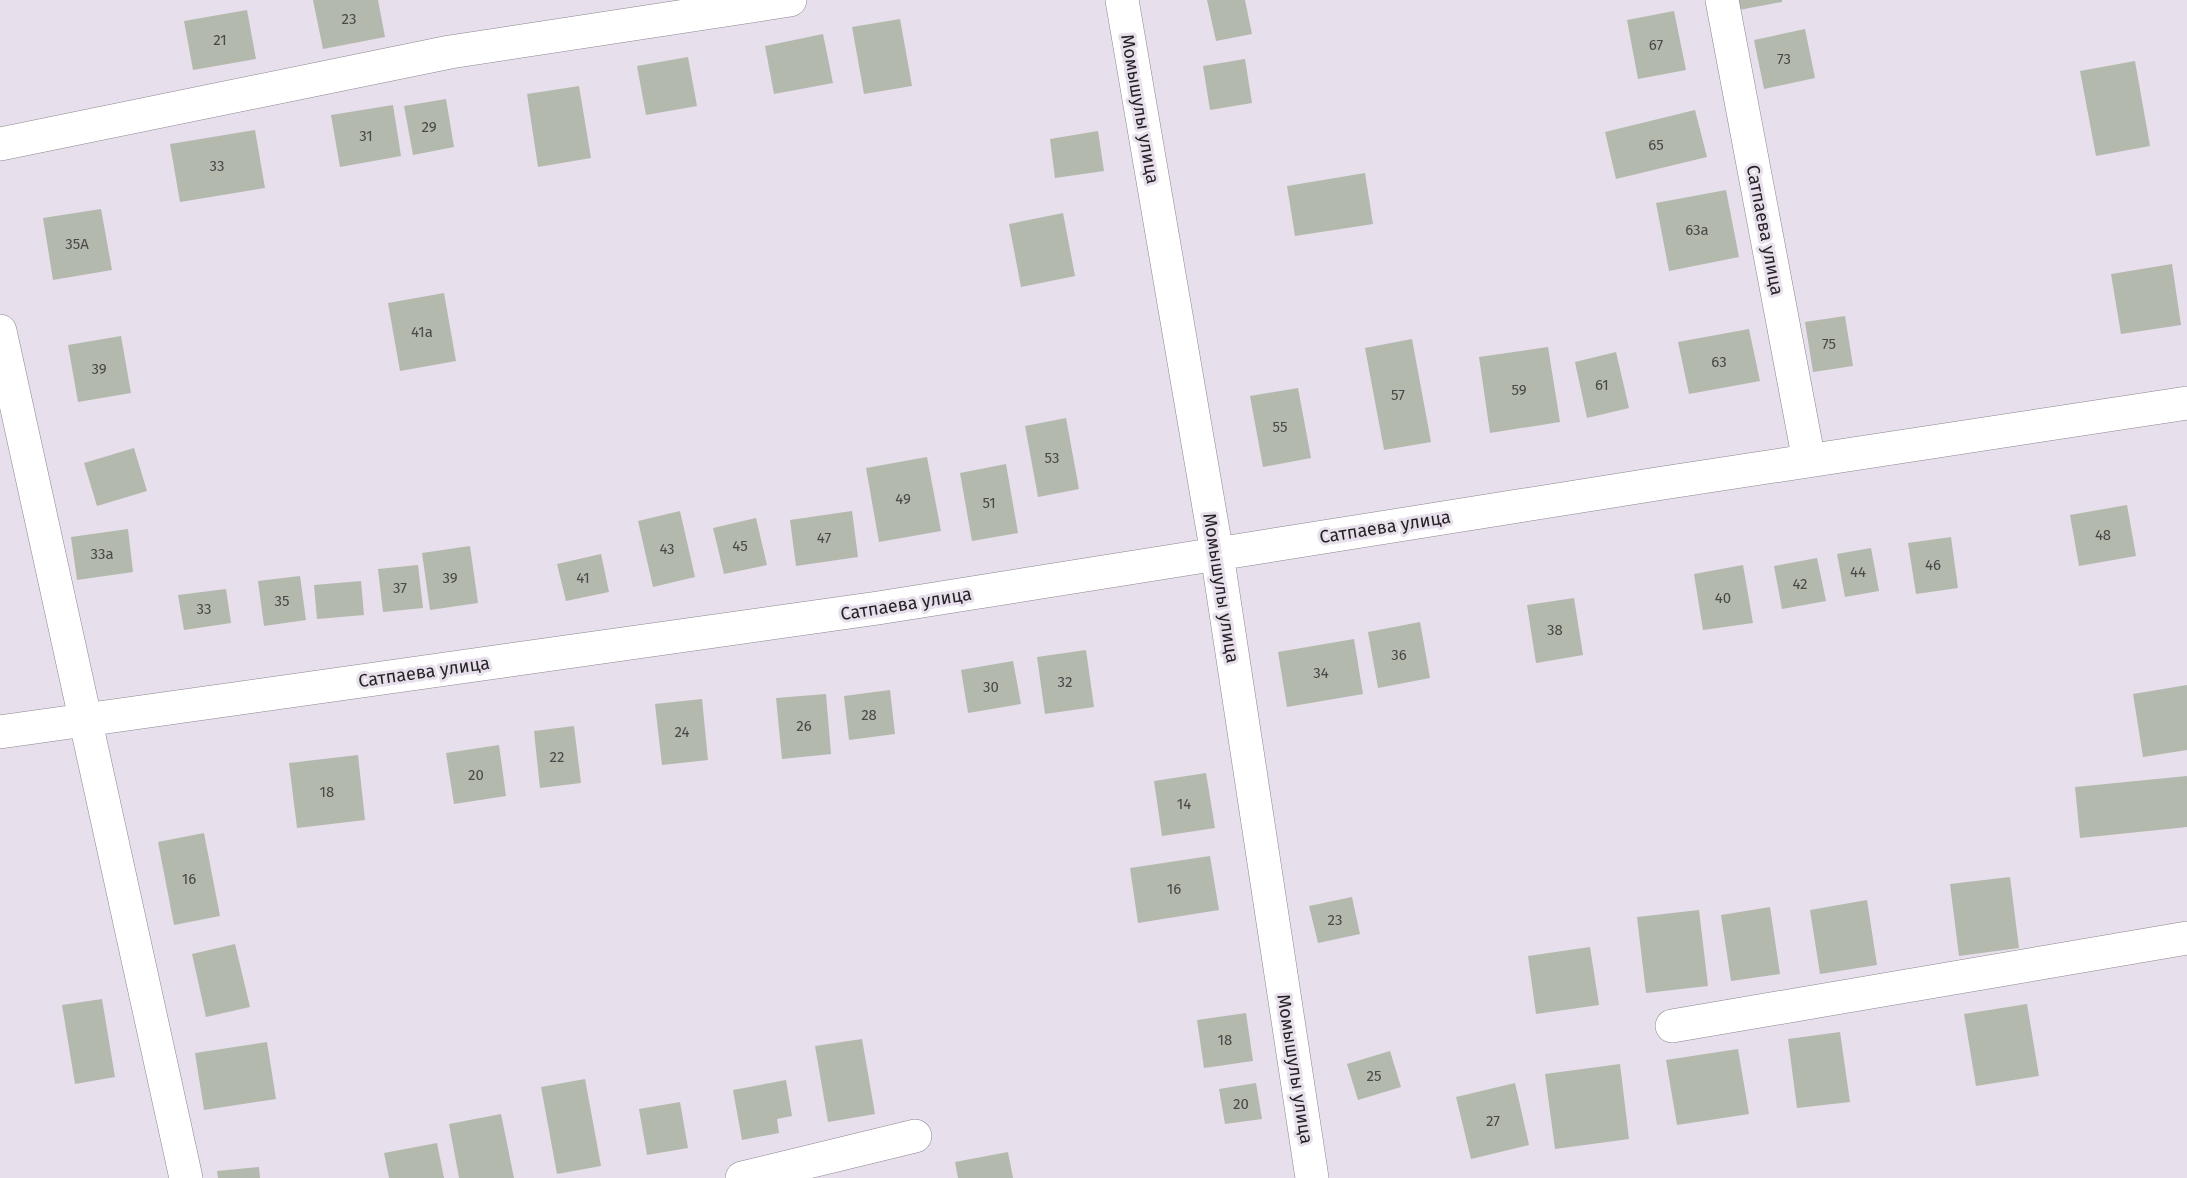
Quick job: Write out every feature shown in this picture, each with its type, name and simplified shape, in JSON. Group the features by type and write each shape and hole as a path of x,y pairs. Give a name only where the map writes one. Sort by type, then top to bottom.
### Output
{"street":[{"path":"0,144 450,52 790,0"},
{"name":"Момышулы улица","path":"1122,0 1217,554 1312,1178"},
{"name":"Сатпаева улица","path":"1722,0 1809,461"},
{"path":"0,331 5,381 85,720 186,1178"},
{"name":"Сатпаева улица","path":"0,732 878,608 2187,403"},
{"path":"1672,1026 2187,938"},
{"path":"742,1178 915,1136"}],"building":[{"path":"313,0 378,0 385,37 323,49"},
{"path":"1207,0 1245,0 1252,34 1216,41"},
{"path":"1737,0 1782,0 1782,2 1739,10"},
{"path":"247,10 256,59 193,70 184,21"},
{"path":"1674,11 1686,70 1638,79 1627,20"},
{"path":"900,19 912,86 864,94 852,27"},
{"path":"1805,29 1815,78 1764,89 1754,40"},
{"path":"823,34 833,83 774,94 765,46"},
{"path":"688,57 697,106 646,115 637,66"},
{"path":"1245,59 1252,103 1210,110 1203,66"},
{"path":"2135,61 2150,146 2096,156 2080,71"},
{"path":"579,86 591,158 538,167 527,94"},
{"path":"446,99 454,147 413,155 404,106"},
{"path":"393,105 401,156 340,167 331,115"},
{"path":"1695,110 1707,157 1616,179 1605,132"},
{"path":"255,130 265,188 180,202 170,144"},
{"path":"1098,131 1104,171 1055,178 1050,139"},
{"path":"1365,173 1373,224 1295,236 1287,186"},
{"path":"1726,190 1739,257 1669,271 1656,203"},
{"path":"101,209 112,270 53,280 43,218"},
{"path":"1063,213 1075,276 1021,287 1009,224"},
{"path":"2172,264 2181,325 2121,334 2111,274"},
{"path":"444,293 456,361 400,371 388,303"},
{"path":"1845,316 1853,366 1813,372 1805,322"},
{"path":"1749,329 1760,381 1689,394 1678,342"},
{"path":"121,336 131,393 78,402 68,345"},
{"path":"1412,339 1431,442 1384,450 1365,348"},
{"path":"1548,347 1560,422 1490,433 1479,357"},
{"path":"1616,352 1629,408 1587,418 1575,362"},
{"path":"1298,388 1311,458 1263,467 1250,396"},
{"path":"1066,418 1079,489 1038,497 1025,426"},
{"path":"134,448 147,491 97,506 84,463"},
{"path":"927,457 941,531 879,542 866,468"},
{"path":"1006,464 1018,533 972,541 960,473"},
{"path":"2127,505 2136,556 2079,566 2070,515"},
{"path":"680,511 695,577 653,587 638,521"},
{"path":"852,511 858,557 796,566 790,520"},
{"path":"756,518 767,565 724,574 713,528"},
{"path":"128,529 133,572 77,580 71,537"},
{"path":"1951,537 1958,588 1916,594 1908,543"},
{"path":"470,546 478,603 430,610 422,553"},
{"path":"1871,548 1879,591 1845,597 1837,554"},
{"path":"601,554 609,592 566,601 557,564"},
{"path":"1817,558 1826,601 1782,609 1774,566"},
{"path":"418,565 423,608 383,612 378,569"},
{"path":"1743,565 1753,623 1703,630 1694,574"},
{"path":"300,576 306,620 264,626 258,581"},
{"path":"361,581 364,615 317,619 314,585"},
{"path":"226,589 231,623 184,630 178,595"},
{"path":"1574,598 1583,655 1536,663 1527,605"},
{"path":"1420,622 1430,678 1378,688 1368,632"},
{"path":"1354,639 1363,694 1287,707 1278,652"},
{"path":"1086,650 1094,707 1045,714 1037,657"},
{"path":"1013,661 1021,704 968,713 961,670"},
{"path":"2187,685 2187,750 2143,757 2133,694"},
{"path":"890,690 895,734 849,740 844,696"},
{"path":"826,694 831,754 782,759 776,698"},
{"path":"702,699 708,760 662,765 655,704"},
{"path":"574,726 581,783 540,788 534,731"},
{"path":"499,745 506,796 454,804 446,753"},
{"path":"358,755 365,820 297,828 289,763"},
{"path":"1206,773 1215,828 1162,836 1154,781"},
{"path":"2187,776 2187,827 2080,838 2075,787"},
{"path":"204,833 220,916 174,925 158,842"},
{"path":"1210,856 1219,910 1138,923 1130,868"},
{"path":"2010,877 2019,948 1959,956 1950,884"},
{"path":"1352,897 1360,934 1318,943 1309,906"},
{"path":"1867,900 1877,965 1820,974 1810,910"},
{"path":"1770,907 1780,974 1731,981 1721,915"},
{"path":"1699,910 1708,986 1646,993 1637,917"},
{"path":"235,944 250,1007 206,1017 192,954"},
{"path":"1590,947 1599,1005 1536,1014 1528,956"},
{"path":"102,999 115,1077 75,1084 62,1005"},
{"path":"2027,1004 2039,1076 1976,1086 1964,1014"},
{"path":"1246,1013 1253,1061 1204,1068 1197,1020"},
{"path":"1840,1032 1850,1102 1797,1108 1788,1039"},
{"path":"862,1039 875,1114 828,1122 815,1046"},
{"path":"267,1042 276,1099 204,1110 195,1053"},
{"path":"1738,1049 1749,1114 1677,1125 1666,1060"},
{"path":"1390,1051 1401,1087 1358,1100 1347,1064"},
{"path":"1620,1064 1629,1139 1555,1149 1545,1074"},
{"path":"585,1079 601,1166 557,1174 541,1087"},
{"path":"786,1080 792,1116 777,1119 779,1133 742,1140 733,1090"},
{"path":"1256,1083 1262,1119 1225,1124 1219,1089"},
{"path":"1515,1083 1529,1145 1471,1159 1456,1097"},
{"path":"680,1102 688,1148 647,1155 639,1109"},
{"path":"501,1114 514,1178 459,1178 449,1124"},
{"path":"437,1143 444,1178 389,1178 384,1153"},
{"path":"1008,1152 1013,1178 958,1178 955,1162"},
{"path":"259,1167 260,1178 218,1178 217,1171"}]}
